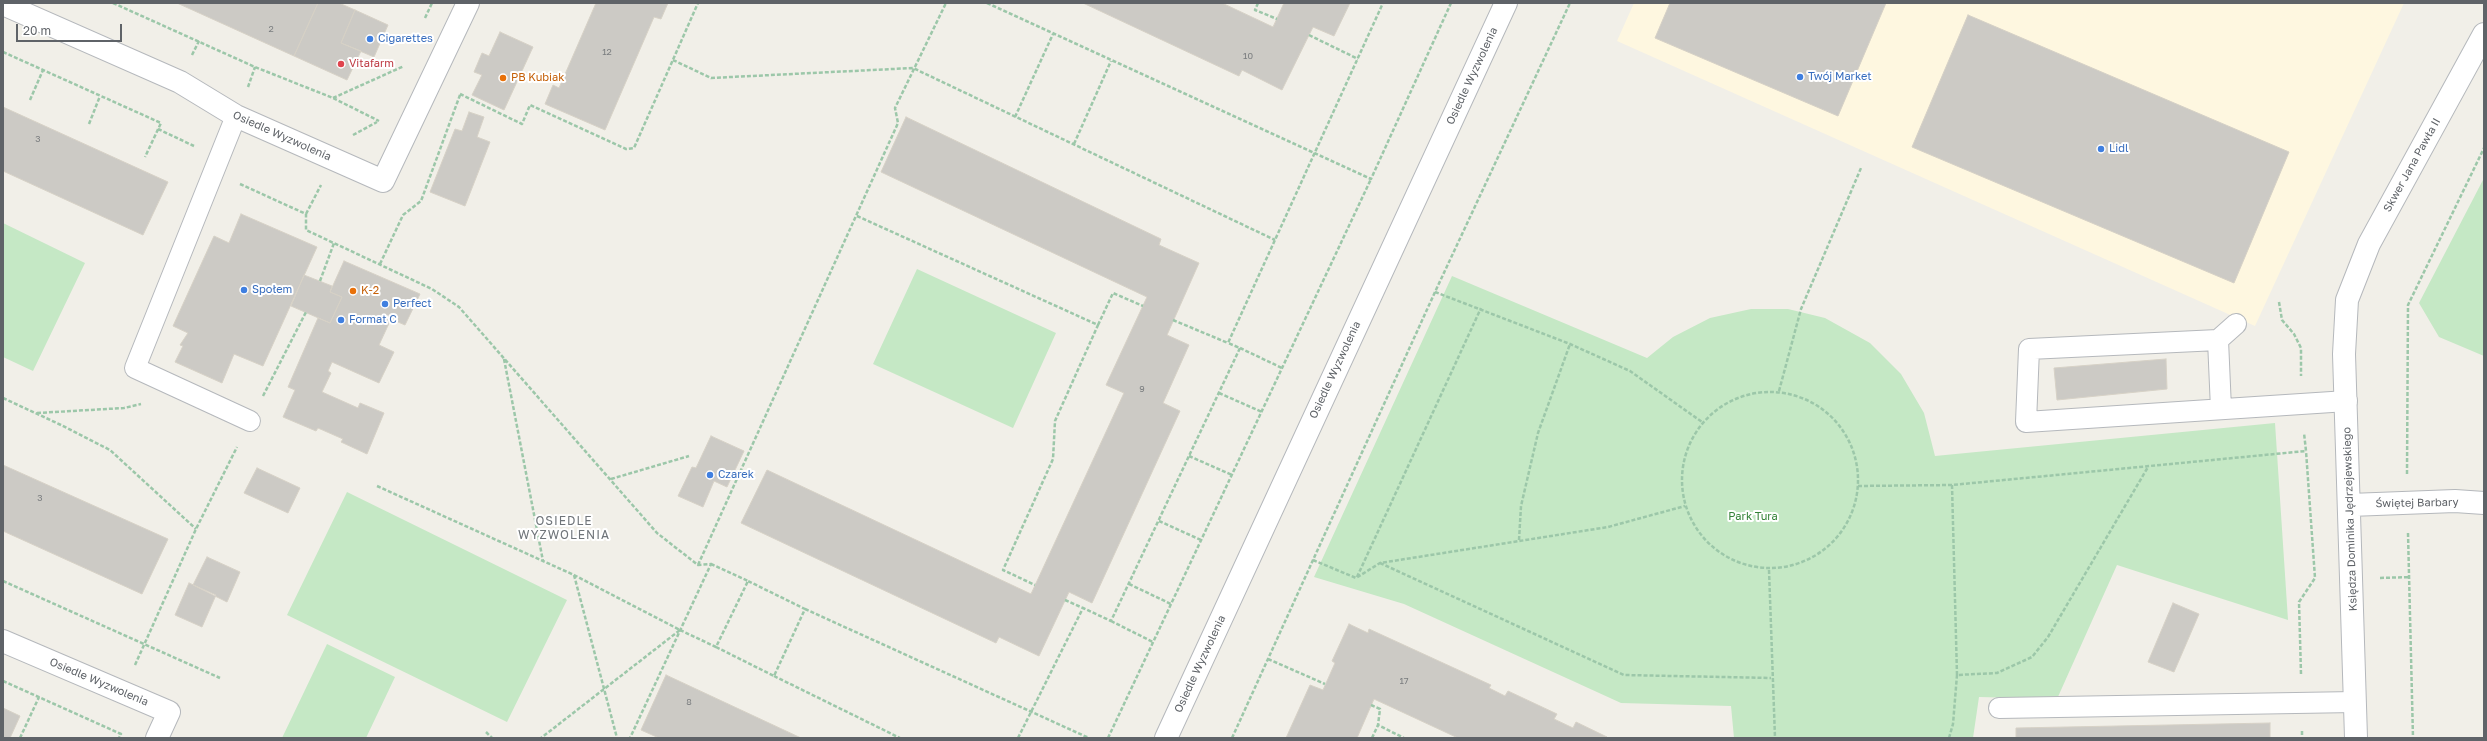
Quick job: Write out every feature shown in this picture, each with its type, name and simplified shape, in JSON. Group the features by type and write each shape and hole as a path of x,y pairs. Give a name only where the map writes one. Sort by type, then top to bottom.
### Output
{"street":[{"name":"Osiedle Wyzwolenia","path":"3,4 180,82 236,116 383,181 468,3"},
{"name":"Osiedle Wyzwolenia","path":"1166,738 1506,3"},
{"name":"Skwer Jana Pawła II","path":"2347,300 2369,244 2484,34"},
{"name":"Księdza Dominika Jędrzejewskiego","path":"2347,300 2344,354 2347,401 2356,738"},
{"name":"Świętej Barbary","path":"2350,505 2455,501 2484,503"},
{"name":"Osiedle Wyzwolenia","path":"3,641 169,712 157,738"}],"lane":[{"path":"236,116 134,368 250,421"},
{"path":"2236,324 2218,340 2029,349 2026,422 2347,401"},
{"path":"2218,340 2221,409"},
{"path":"1999,708 2355,702"}],"path":[{"path":"113,3 255,67 333,98 380,121 383,114"},
{"path":"460,95 522,124 530,106 626,149 634,148 698,3"},
{"path":"698,565 858,216 898,123 895,108 913,68 946,3"},
{"path":"987,3 1371,179"},
{"path":"1258,3 1255,10 1277,19"},
{"path":"1228,343 1383,3"},
{"path":"1108,738 1371,179 1451,3"},
{"path":"1232,738 1435,292 1570,3"},
{"path":"1015,117 1053,34"},
{"path":"1309,35 1358,59"},
{"path":"3,52 161,123 146,157"},
{"path":"673,60 711,78 913,68 1275,240"},
{"path":"1074,144 1111,61"},
{"path":"333,98 404,66 401,73"},
{"path":"30,100 43,70"},
{"path":"380,264 404,215 421,201 463,88"},
{"path":"89,124 100,96"},
{"path":"158,129 219,157 231,180 306,214 306,230 432,289 459,307 657,533 698,565 711,564 805,609 1031,710 1089,738"},
{"path":"2413,738 2408,503 2408,305 2484,148"},
{"path":"1779,391 1801,310 1860,168"},
{"path":"858,216 1098,325"},
{"path":"320,281 334,243"},
{"path":"1435,292 1481,308 1570,344 1630,371 1702,422"},
{"path":"1035,586 1003,570 1053,459 1055,421 1113,294 1143,306"},
{"path":"2279,302 2282,320 2294,334 2301,348 2301,404 2316,578 2299,602 2302,738"},
{"path":"1356,578 1481,308"},
{"path":"123,693 196,529 306,312"},
{"path":"1173,320 1240,348 1282,368"},
{"path":"1519,540 1520,506 1538,433 1570,344"},
{"path":"1111,622 1240,348"},
{"path":"504,358 543,561"},
{"path":"1779,391 1805,398 1828,412 1846,434 1856,459 1858,486 1852,513 1837,537 1816,555 1793,566 1769,570 1748,566 1714,548 1697,530 1685,506 1681,476 1687,447 1702,422 1724,404 1750,393 1779,391"},
{"path":"36,413 124,408 188,392"},
{"path":"1219,393 1262,412"},
{"path":"3,398 110,450 196,529"},
{"path":"1858,486 1952,485 2306,451"},
{"path":"611,479 689,456"},
{"path":"1189,456 1232,475"},
{"path":"1957,674 1997,673 2032,657 2048,637 2148,466"},
{"path":"1949,738 1953,724 1957,674 1952,485"},
{"path":"377,486 574,575 680,630 900,738"},
{"path":"1356,578 1380,563 1608,527 1685,506"},
{"path":"1159,521 1202,540"},
{"path":"1313,560 1356,578"},
{"path":"1380,563 1624,675 1772,678"},
{"path":"630,738 711,564"},
{"path":"1769,570 1775,738"},
{"path":"574,575 617,738"},
{"path":"3,581 220,678"},
{"path":"716,647 748,581"},
{"path":"1129,584 1171,604"},
{"path":"1065,600 1154,642"},
{"path":"1018,738 1083,608"},
{"path":"774,676 805,609"},
{"path":"541,738 680,630"},
{"path":"1268,659 1325,684"},
{"path":"3,681 121,734 119,738"},
{"path":"20,738 39,697"},
{"path":"1371,705 1380,709 1378,725 1372,738"},
{"path":"1378,725 1404,738"},
{"path":"486,732 492,738"}],"shaded area":[{"path":"1634,3 2404,3 2255,326 1617,41"}],"green space":[{"path":"2484,178 2484,356 2439,337 2419,303"},
{"path":"3,223 85,263 33,371 3,357"},
{"path":"917,269 1056,333 1013,428 873,364"},
{"name":"Park Tura","path":"1452,276 1647,358 1673,337 1710,318 1751,309 1788,309 1825,318 1870,343 1901,374 1924,413 1935,456 2275,423 2288,620 2117,565 2057,699 1979,697 1973,738 1734,738 1731,706 1621,703 1404,604 1314,577"},
{"path":"347,492 567,600 507,722 287,615"},
{"path":"327,644 395,677 366,738 282,738"}],"building":[{"path":"177,3 318,3 294,56"},
{"path":"318,3 339,3 355,10 341,43 361,51 347,80 294,56"},
{"path":"596,3 668,3 661,19 654,17 605,130 545,104 553,85 559,88"},
{"path":"1083,3 1222,3 1273,27 1284,3 1350,3 1334,36 1313,27 1282,90 1242,70 1239,76"},
{"name":"Twój Market","path":"1670,3 1886,3 1838,116 1655,38"},
{"path":"355,10 388,25 374,57 341,43"},
{"name":"Lidl","path":"1968,15 2289,152 2234,283 1912,147"},
{"path":"500,32 533,47 504,110 472,95 482,75 474,72 482,53 489,56"},
{"path":"3,107 168,182 143,235 3,171"},
{"path":"469,112 484,117 477,137 490,142 465,206 430,192 455,129 462,131"},
{"path":"906,117 1161,239 1159,245 1199,263 1167,335 1189,345 1163,403 1180,411 1092,603 1069,592 1039,656 999,637 996,643 741,523 767,470 1031,594 1124,393 1106,385 1147,297 881,172"},
{"name":"Społem","path":"241,214 317,247 263,366 234,354 222,383 175,362 183,346 180,345 188,333 173,326 214,236 229,243"},
{"path":"344,261 420,294 405,325 391,319 379,345 394,352 379,383 332,362 328,371 331,373 322,392 358,408 360,403 384,413 367,454 341,442 343,439 318,428 316,431 283,417 295,390 288,387 318,318 330,323 342,297 330,292"},
{"path":"304,275 332,286 330,292 342,297 330,323 291,306"},
{"path":"2166,359 2167,389 2057,400 2054,368"},
{"name":"Czarek","path":"711,436 744,451 727,487 714,481 703,507 678,496 692,467 696,468"},
{"path":"3,465 168,539 142,594 3,531"},
{"path":"257,468 300,488 288,513 244,493"},
{"path":"207,557 240,572 227,602 193,585"},
{"path":"189,583 216,595 202,627 175,615"},
{"path":"2173,603 2199,614 2174,672 2148,662"},
{"path":"1349,624 1368,633 1369,629 1491,685 1489,688 1505,696 1508,691 1557,714 1554,719 1573,728 1576,722 1607,737 1458,738 1374,699 1357,738 1286,738 1310,685 1323,690 1335,663 1332,661"},
{"path":"666,675 801,738 659,738 641,730"},
{"path":"3,708 20,716 10,738 3,738"},
{"path":"2270,723 2270,738 2016,738 2016,728"}],"place":[{"name":"Cigarettes","path":"370,39"},
{"name":"Vitafarm","path":"341,64"},
{"name":"Twój Market","path":"1800,77"},
{"name":"PB Kubiak","path":"503,78"},
{"name":"Lidl","path":"2101,149"},
{"name":"Społem","path":"244,290"},
{"name":"K-2","path":"353,291"},
{"name":"Perfect","path":"385,304"},
{"name":"Format C","path":"341,320"},
{"name":"Czarek","path":"710,475"}],"district":[{"name":"OSIEDLE WYZWOLENIA","path":"564,528"}]}
